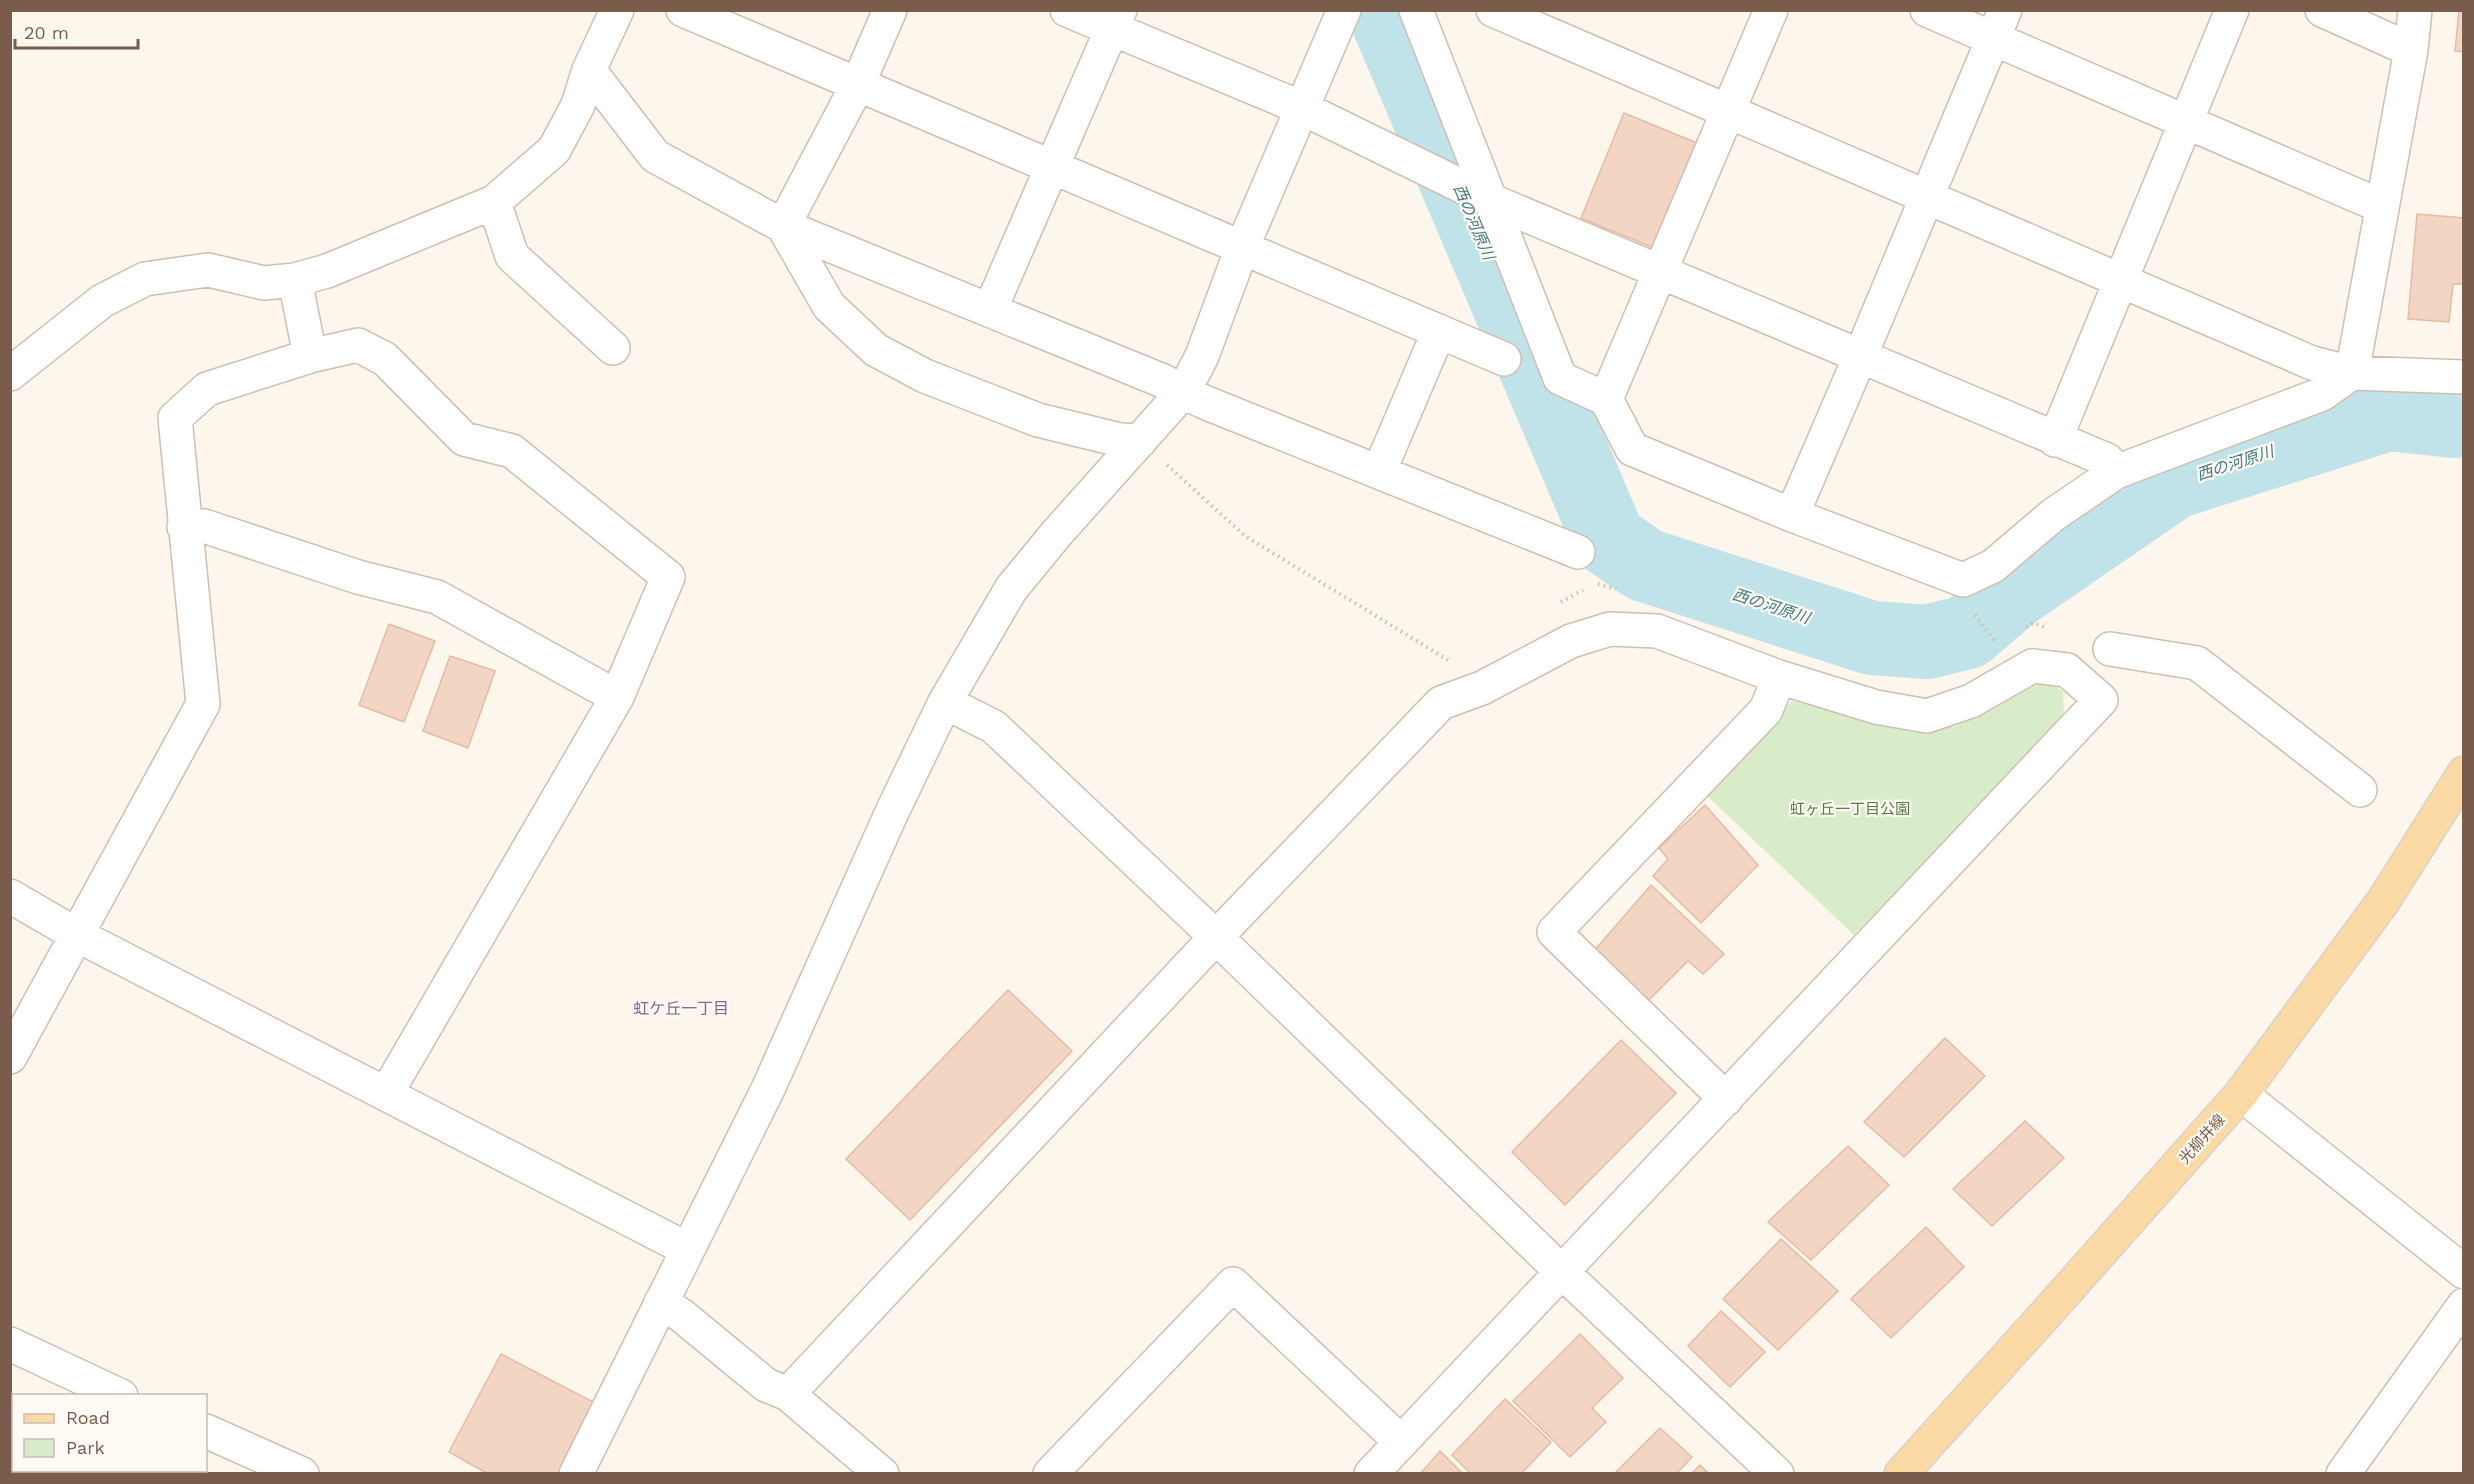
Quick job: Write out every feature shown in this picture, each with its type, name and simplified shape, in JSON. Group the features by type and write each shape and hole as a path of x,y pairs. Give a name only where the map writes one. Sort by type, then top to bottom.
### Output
{"main road":[{"name":"光柳井線","path":"1901,1473 2241,1094 2384,900 2463,774"}],"street":[{"path":"10,374 102,301 145,279 208,270 264,283 295,280 327,271 494,202 554,150 578,105 589,70 617,10"},
{"path":"683,10 1504,359"},
{"path":"783,226 858,84 890,10"},
{"path":"1067,10 1115,20 1490,200 2107,460 2116,472"},
{"path":"576,1473 768,1089 892,812 945,702 1011,589 1057,533 1184,391 1202,356 1242,248 1344,10"},
{"path":"1416,10 1560,378 1606,399 1632,449 1792,515 1963,580 1993,566 2053,515 2116,472 2322,394 2352,373 2411,50 2415,10"},
{"path":"1493,10 1536,19 1726,112 1927,196 2312,363 2352,373 2463,377"},
{"path":"1606,399 1771,10"},
{"path":"1927,10 1999,25 2186,121 2381,206"},
{"path":"2055,440 2232,10"},
{"path":"2322,10 2411,50"},
{"path":"990,310 1115,20"},
{"path":"1792,515 1999,25"},
{"path":"589,70 655,156 783,226 1184,391 1204,402 1578,552"},
{"path":"494,202 512,256 613,348"},
{"path":"783,226 829,306 876,350 925,376 1038,420 1120,440 1140,441"},
{"path":"295,280 310,356"},
{"path":"1379,472 1439,331"},
{"path":"10,1057 203,704 175,418 207,389 310,356 358,345 385,359 464,439 512,451 668,577 617,698 386,1094"},
{"path":"184,527 204,526 358,577 438,597 617,698"},
{"path":"788,1394 1216,937 1441,703 1482,688 1571,641 1610,629 1658,631 1779,677 1876,707 1928,716 1971,701 2032,666 2067,670 2101,700 1726,1100 1371,1473"},
{"path":"2110,649 2197,663 2360,790"},
{"path":"1726,1100 1554,932 1766,710 1779,677"},
{"path":"945,702 994,727 1216,937 1561,1271 1778,1473"},
{"path":"10,896 77,934 687,1249"},
{"path":"2241,1094 2463,1272"},
{"path":"1050,1473 1233,1284 1401,1442"},
{"path":"661,1302 681,1315 766,1385 788,1394 882,1473"},
{"path":"2343,1473 2463,1305"},
{"path":"10,1344 119,1394"},
{"path":"207,1431 302,1473"}],"green space":[{"name":"虹ヶ丘一丁目公園","path":"2046,679 2063,692 2064,717 1854,935 1706,795 1792,700 1885,726 1953,727"}],"building":[{"path":"2459,10 2464,10 2464,52 2455,51"},
{"path":"1624,113 1697,143 1654,248 1581,218"},
{"path":"2417,214 2464,218 2464,284 2453,284 2449,322 2408,319"},
{"path":"389,624 435,641 404,722 359,705"},
{"path":"450,656 495,671 468,748 423,731"},
{"path":"1705,805 1758,865 1701,923 1653,876 1668,859 1659,848"},
{"path":"1651,885 1724,954 1703,974 1688,961 1649,1000 1594,951"},
{"path":"1008,990 1072,1051 910,1220 846,1159"},
{"path":"1945,1038 1985,1076 1904,1157 1864,1122"},
{"path":"1621,1040 1676,1093 1565,1205 1512,1152"},
{"path":"2025,1121 2064,1158 1992,1226 1953,1189"},
{"path":"1848,1146 1889,1185 1811,1260 1768,1222"},
{"path":"1926,1227 1964,1267 1891,1338 1851,1299"},
{"path":"1781,1239 1838,1291 1778,1350 1723,1299"},
{"path":"1721,1311 1765,1352 1730,1387 1688,1346"},
{"path":"1580,1334 1623,1378 1592,1408 1606,1422 1570,1457 1513,1401"},
{"path":"501,1354 597,1404 560,1474 488,1474 449,1452"},
{"path":"1505,1399 1551,1442 1521,1474 1471,1474 1452,1455"},
{"path":"1660,1428 1692,1457 1676,1474 1614,1474"},
{"path":"1440,1451 1463,1474 1420,1474"},
{"path":"1700,1465 1709,1474 1691,1474"}],"waterway":[{"name":"西の河原川","path":"1385,14 1609,540 1645,565 1872,638 1927,642 1967,632 2014,592 2174,482 2388,414 2454,421"}],"district":[{"name":"虹ケ丘一丁目","path":"681,1008"}]}
